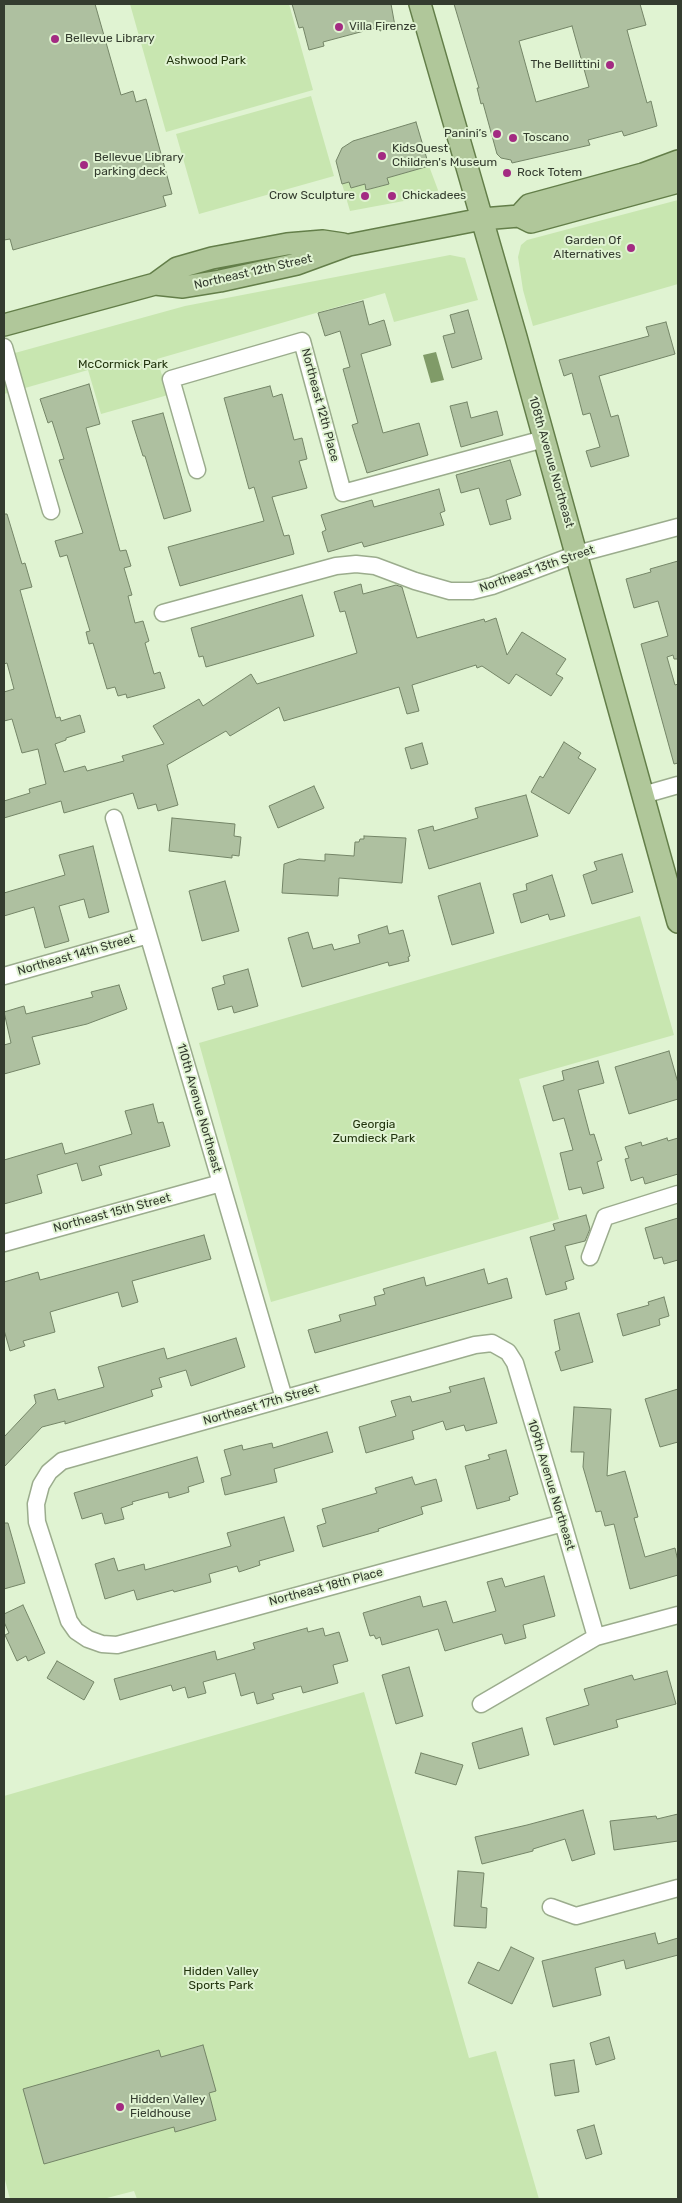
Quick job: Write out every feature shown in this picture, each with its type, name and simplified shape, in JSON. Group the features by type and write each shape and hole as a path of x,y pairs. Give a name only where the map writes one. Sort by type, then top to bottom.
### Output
{"main road":[{"name":"108th Avenue Northeast","path":"420,4 577,554 678,922"},
{"name":"Northeast 12th Street","path":"519,216 529,205 643,174 678,161"},
{"name":"Northeast 12th Street","path":"4,325 155,284 177,268 212,258 296,243 323,241 349,245 482,219 519,216 532,222 678,182"}],"street":[{"name":"Northeast 12th Place","path":"197,470 171,379 302,341 343,493 544,440"},
{"path":"4,347 51,511"},
{"name":"Northeast 13th Street","path":"162,613 336,566 356,564 375,566 414,581 450,591 472,591 492,586 577,554 678,527"},
{"path":"643,795 678,785"},
{"name":"110th Avenue Northeast","path":"114,818 284,1398"},
{"name":"Northeast 14th Street","path":"4,976 148,935"},
{"name":"Northeast 15th Street","path":"4,1243 221,1183"},
{"path":"590,1257 605,1217 678,1194"},
{"name":"Northeast 17th Street","path":"88,1639 76,1631 69,1621 37,1522 36,1504 41,1485 49,1472 62,1461 475,1345 492,1343"},
{"name":"109th Avenue Northeast","path":"492,1343 508,1352 515,1363 596,1637"},
{"name":"Northeast 18th Place","path":"88,1639 102,1644 117,1645 563,1522"},
{"path":"481,1704 596,1637 678,1615"},
{"path":"551,1907 576,1916 678,1888"}],"green space":[{"name":"Ashwood Park","path":"130,4 289,4 313,90 166,132"},
{"path":"311,96 334,176 199,214 176,134"},
{"path":"429,166 438,190 436,195 350,211 342,184 349,182 351,188 365,184 367,190 389,184 387,178"},
{"path":"678,200 678,284 533,326 523,290 518,257 521,245 527,240"},
{"name":"McCormick Park","path":"450,255 465,258 478,300 394,322 385,293 157,359 168,395 101,414 88,370 4,394 4,356 185,306"},
{"name":"Georgia Zumdieck Park","path":"640,916 674,1035 519,1079 559,1219 271,1302 199,1043"},
{"name":"Hidden Valley Sports Park","path":"364,1692 469,2058 496,2051 539,2199 137,2199 134,2191 103,2199 10,2199 4,2176 4,1796"}],"shaded area":[{"path":"436,352 444,380 431,383 423,355"}],"building":[{"name":"Bellevue Library parking deck","path":"4,4 95,4 121,95 133,91 136,102 146,99 172,194 163,196 166,206 13,250 10,239 4,240"},
{"name":"Villa Firenze","path":"292,4 391,4 395,26 380,31 379,27 323,42 324,46 309,50 303,27 299,28"},
{"name":"The Bellittini","path":"454,4 640,4 646,25 627,30 647,103 651,101 657,126 624,136 622,131 588,140 590,145 512,163 511,160 501,158 497,154 483,103 481,104 477,88 479,88","holes":["572,26 589,87 536,102 519,41"]},
{"name":"KidsQuest Children's Museum","path":"416,122 429,166 387,178 389,184 366,190 365,184 351,188 349,182 342,184 336,161 342,148 353,141"},
{"path":"363,301 369,325 384,320 391,345 361,354 383,433 419,423 428,455 367,473 352,425 358,423 343,369 350,367 340,331 325,336 318,313"},
{"path":"468,310 482,359 452,368 443,336 455,333 450,315"},
{"path":"666,322 675,354 599,376 611,417 618,415 629,456 591,467 586,451 600,447 590,413 583,415 572,373 564,376 559,360 649,336 646,327"},
{"path":"89,384 100,424 86,428 120,551 126,550 131,566 124,568 132,595 128,596 135,623 143,621 149,641 145,643 154,674 160,672 165,688 127,698 126,694 118,696 115,687 107,689 93,643 89,644 86,632 90,631 67,555 60,557 55,541 83,533 59,460 64,459 52,421 48,423 40,399"},
{"path":"270,386 273,397 282,394 294,440 302,438 307,459 299,461 307,488 272,497 284,536 289,535 294,554 180,586 168,547 264,521 254,487 249,489 224,398"},
{"path":"467,402 471,418 497,411 503,435 461,447 450,406"},
{"path":"163,413 191,511 164,519 132,421"},
{"path":"510,460 521,495 506,500 511,519 490,525 479,488 461,493 456,475"},
{"path":"439,489 445,511 440,513 444,525 364,547 362,542 328,552 322,532 326,530 321,515 372,500 374,507"},
{"path":"4,514 7,514 22,564 25,563 32,587 20,590 56,718 60,717 61,721 80,715 85,732 55,744 64,772 85,766 87,771 124,761 122,756 164,744 153,726 199,699 203,706 251,674 257,684 357,653 345,611 340,612 334,592 361,584 363,594 396,585 402,587 417,638 484,619 485,622 496,618 507,655 522,632 566,659 556,674 563,678 551,696 516,674 509,684 482,666 477,668 476,665 412,685 419,711 407,714 399,687 284,721 279,707 230,736 226,731 167,765 178,805 158,811 156,804 138,809 133,793 64,813 61,801 4,818 4,801 30,793 29,789 46,784 38,749 22,753 12,719 4,721 4,692 14,689 7,663 4,664"},
{"path":"678,561 678,659 674,659 673,655 667,657 675,685 678,684 678,763 674,764 641,644 668,636 658,601 634,608 626,579 651,572 650,569"},
{"path":"302,595 314,636 206,667 203,656 199,657 191,628"},
{"path":"564,742 581,753 578,758 596,769 569,814 531,792 540,776 543,778"},
{"path":"422,743 428,764 411,769 405,748"},
{"path":"314,786 324,808 278,828 269,806"},
{"path":"526,795 538,836 429,869 418,830 433,826 434,831 478,818 475,808"},
{"path":"172,818 235,824 234,836 241,837 239,856 232,855 232,858 169,851"},
{"path":"364,836 406,838 402,883 339,878 338,896 282,893 284,864 299,859 325,861 325,854 354,856 355,842 364,839"},
{"path":"93,846 109,912 89,918 84,899 59,906 69,941 45,948 34,907 4,916 4,893 65,875 59,855"},
{"path":"622,854 633,892 592,904 583,875 597,870 594,862"},
{"path":"552,875 565,916 550,920 548,914 521,923 513,894 527,890 526,884"},
{"path":"225,881 239,931 202,941 189,891"},
{"path":"480,883 494,933 452,945 438,896"},
{"path":"387,926 389,934 403,930 410,956 408,957 409,961 389,966 388,962 302,987 288,938 308,932 313,949 332,944 334,950 360,943 358,935"},
{"path":"248,969 258,1006 234,1013 232,1006 218,1010 212,988 225,984 223,976"},
{"path":"119,985 127,1009 87,1024 32,1037 40,1064 4,1074 4,1045 11,1043 4,1012 24,1006 26,1014 93,997 91,992"},
{"path":"669,1051 678,1083 678,1099 629,1114 615,1067"},
{"path":"598,1061 604,1083 578,1090 590,1135 594,1134 602,1160 597,1162 604,1188 583,1194 581,1187 569,1190 560,1153 573,1150 564,1118 553,1121 543,1086 564,1080 562,1071"},
{"path":"153,1104 158,1123 163,1122 170,1146 99,1166 102,1175 82,1181 77,1163 37,1175 42,1193 4,1204 4,1160 62,1143 65,1154 132,1134 125,1111"},
{"path":"667,1138 668,1141 678,1138 678,1174 645,1184 643,1177 631,1181 625,1159 629,1158 625,1147 641,1142 642,1146"},
{"path":"586,1215 590,1229 585,1241 565,1246 574,1279 565,1282 567,1289 546,1295 530,1237 555,1230 553,1224"},
{"path":"678,1218 678,1260 664,1264 662,1257 654,1259 645,1228"},
{"path":"204,1235 211,1259 132,1281 138,1302 122,1307 118,1292 50,1312 55,1332 23,1341 25,1346 10,1351 4,1330 4,1282 38,1272 40,1280"},
{"path":"484,1269 488,1284 507,1278 512,1298 315,1353 308,1330 341,1321 339,1315 376,1305 374,1297 385,1294 383,1289 424,1277 426,1286"},
{"path":"664,1297 669,1316 659,1319 660,1325 623,1336 617,1314 649,1305 648,1302"},
{"path":"579,1313 593,1362 561,1371 555,1352 560,1350 554,1320"},
{"path":"236,1338 245,1367 191,1386 186,1370 159,1378 162,1387 151,1390 153,1396 65,1424 65,1421 42,1427 4,1467 4,1437 36,1403 34,1395 55,1389 58,1400 104,1387 98,1367 164,1348 167,1359"},
{"path":"484,1378 497,1423 466,1431 464,1425 446,1430 443,1421 412,1431 414,1439 366,1453 359,1427 396,1416 391,1401 410,1396 412,1402 451,1392 449,1387"},
{"path":"678,1389 678,1442 660,1447 645,1399"},
{"path":"574,1407 611,1409 607,1476 625,1471 638,1517 634,1518 645,1557 675,1548 678,1561 678,1575 630,1589 614,1524 605,1526 601,1511 596,1512 583,1467 584,1452 571,1452"},
{"path":"327,1432 333,1452 274,1469 277,1482 225,1495 221,1478 231,1475 224,1450 242,1445 243,1450 272,1443 273,1448"},
{"path":"506,1450 518,1494 509,1497 510,1500 477,1509 465,1466 490,1459 488,1455"},
{"path":"197,1457 204,1482 188,1487 189,1492 169,1498 168,1492 132,1502 133,1504 121,1508 124,1519 105,1524 102,1513 82,1519 74,1493"},
{"path":"412,1477 415,1485 436,1479 442,1501 421,1507 423,1514 378,1529 379,1531 323,1547 317,1526 326,1523 322,1509 377,1493 375,1488"},
{"path":"284,1517 294,1551 259,1561 260,1565 239,1572 237,1566 209,1574 211,1582 174,1592 173,1590 137,1600 134,1590 105,1599 95,1564 114,1558 118,1571 144,1564 145,1570 231,1546 227,1533"},
{"path":"4,1523 8,1523 25,1583 4,1589"},
{"path":"544,1576 555,1616 523,1625 526,1638 505,1644 502,1634 445,1651 438,1629 382,1645 380,1637 376,1639 374,1635 370,1636 363,1613 420,1596 423,1607 446,1601 453,1623 496,1611 487,1582 502,1578 505,1587"},
{"path":"23,1605 45,1653 28,1661 26,1656 17,1661 5,1635 9,1633 4,1622 4,1614"},
{"path":"307,1628 308,1632 323,1628 325,1636 339,1632 348,1661 333,1665 338,1683 303,1693 301,1686 272,1694 274,1699 257,1704 254,1692 241,1696 235,1673 203,1682 206,1693 188,1698 185,1687 173,1691 171,1685 120,1700 114,1679 215,1651 217,1660 255,1649 253,1643"},
{"path":"57,1661 94,1682 84,1700 47,1678"},
{"path":"409,1667 423,1716 396,1724 382,1675"},
{"path":"667,1671 676,1704 616,1720 618,1727 554,1745 546,1718 589,1705 584,1689 632,1675 634,1680"},
{"path":"522,1728 529,1755 479,1769 472,1743"},
{"path":"421,1753 463,1765 456,1785 415,1773"},
{"path":"583,1810 595,1854 572,1861 565,1839 533,1849 533,1851 482,1864 475,1837"},
{"path":"678,1814 678,1841 614,1850 610,1821 656,1816 657,1819"},
{"path":"458,1871 484,1873 481,1907 487,1908 486,1928 454,1926"},
{"path":"655,1933 658,1944 678,1938 678,1955 626,1969 624,1960 595,1968 601,1995 553,2007 542,1961"},
{"path":"511,1947 534,1958 512,2004 468,1983 478,1962 499,1971"},
{"path":"609,2037 615,2059 596,2065 590,2043"},
{"name":"Hidden Valley Fieldhouse","path":"203,2045 216,2091 209,2093 216,2120 175,2132 174,2127 44,2164 23,2089 159,2050 161,2057"},
{"path":"574,2060 579,2092 555,2096 550,2064"},
{"path":"594,2125 602,2154 586,2159 577,2130"}],"place":[{"name":"Villa Firenze","path":"339,27"},
{"name":"Bellevue Library","path":"55,39"},
{"name":"The Bellittini","path":"610,65"},
{"name":"Panini’s","path":"497,134"},
{"name":"Toscano","path":"513,138"},
{"name":"KidsQuest Children's Museum","path":"382,156"},
{"name":"Bellevue Library parking deck","path":"84,165"},
{"name":"Rock Totem","path":"507,173"},
{"name":"Crow Sculpture","path":"365,196"},
{"name":"Chickadees","path":"392,196"},
{"name":"Garden Of Alternatives","path":"631,248"},
{"name":"Hidden Valley Fieldhouse","path":"120,2107"}]}
